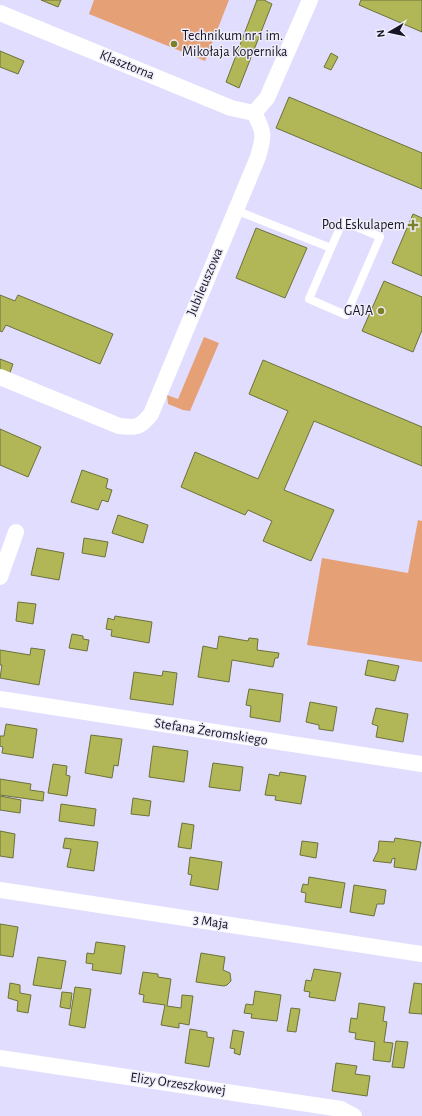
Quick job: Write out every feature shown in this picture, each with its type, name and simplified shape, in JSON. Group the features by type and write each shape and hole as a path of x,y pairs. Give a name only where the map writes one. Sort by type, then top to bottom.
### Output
{"street":[{"path":"254,113 267,98 310,0"},
{"name":"Klasztorna","path":"0,13 231,108 254,113"},
{"name":"Jubileuszowa","path":"0,377 119,426 132,428 140,426 150,414 258,157 264,136 254,113"},
{"path":"0,577 16,532"},
{"name":"Stefana Żeromskiego","path":"0,699 422,764"},
{"name":"3 Maja","path":"0,890 422,954"},
{"name":"Elizy Orzeszkowej","path":"0,1058 342,1108 354,1116"}],"lane":[{"path":"235,210 331,248"},
{"path":"343,221 380,237 346,315 309,299 331,248 343,221"}],"shaded area":[{"path":"94,0 229,0 205,61 89,14"},
{"path":"204,337 219,343 190,411 168,404 167,395 178,399"},
{"path":"418,520 422,521 422,662 307,645 322,558 408,573"}],"building":[{"path":"41,0 61,0 58,7"},
{"path":"257,0 264,0 272,4 239,88 226,82"},
{"path":"361,0 422,0 422,32 359,5"},
{"path":"0,51 24,61 18,74 0,67"},
{"path":"331,53 338,57 331,70 324,67"},
{"path":"289,97 422,153 422,189 276,128"},
{"path":"413,214 422,218 422,276 392,263"},
{"path":"256,228 307,248 285,298 236,278"},
{"path":"384,281 422,297 422,330 413,352 362,331"},
{"path":"0,295 15,301 18,295 113,334 100,364 6,325 2,332 0,331"},
{"path":"0,359 13,364 8,378 0,375"},
{"path":"263,360 422,427 422,466 314,421 284,490 334,510 311,561 263,541 272,521 248,510 245,515 181,487 195,452 258,479 288,411 249,394"},
{"path":"0,429 41,447 28,477 0,465"},
{"path":"82,470 108,479 106,488 112,490 108,502 102,500 98,510 71,502"},
{"path":"118,515 148,525 143,543 112,533"},
{"path":"84,538 108,542 105,557 82,553"},
{"path":"37,548 64,553 59,580 31,575"},
{"path":"18,602 36,604 33,624 16,621"},
{"path":"115,616 152,622 149,643 111,636 112,630 106,629 108,618 114,620"},
{"path":"72,634 83,636 83,639 89,640 87,651 69,648"},
{"path":"219,636 248,641 249,638 258,639 257,650 279,653 278,658 275,658 273,667 232,660 229,682 198,677 203,646 217,649"},
{"path":"31,648 45,650 39,685 0,678 2,665 0,665 0,650 30,655"},
{"path":"368,660 399,666 395,681 365,675"},
{"path":"163,671 177,673 173,705 130,699 134,672 162,676"},
{"path":"249,689 283,694 280,722 250,717 251,706 246,705"},
{"path":"310,702 337,707 333,731 319,729 319,725 306,722"},
{"path":"376,708 408,714 403,742 376,737 378,726 372,724"},
{"path":"6,724 37,729 33,758 2,753 3,747 0,746 0,736 4,736"},
{"path":"91,735 122,739 118,766 114,765 112,778 85,773"},
{"path":"153,746 188,751 184,782 149,777"},
{"path":"213,763 243,767 240,791 209,787"},
{"path":"53,764 67,766 66,775 70,776 67,796 48,793"},
{"path":"280,772 306,776 301,804 275,800 276,796 265,795 269,774 279,776"},
{"path":"0,779 31,784 30,790 44,792 43,801 0,795"},
{"path":"0,796 21,800 20,813 0,810"},
{"path":"133,798 151,801 149,816 131,814"},
{"path":"61,804 96,809 94,826 59,821"},
{"path":"182,823 194,825 191,849 178,847"},
{"path":"0,831 15,834 13,858 0,856"},
{"path":"65,838 98,842 94,871 67,867 71,849 63,848"},
{"path":"395,838 421,842 416,870 394,867 395,858 392,859 391,863 373,861 378,851 379,841 394,842"},
{"path":"302,841 318,843 316,858 300,855"},
{"path":"190,857 222,862 218,890 190,885 192,875 188,874"},
{"path":"309,877 345,883 341,908 305,902 306,893 301,892 303,884 308,885"},
{"path":"354,885 386,890 384,904 377,904 374,916 350,912"},
{"path":"0,924 18,927 13,957 0,955"},
{"path":"96,942 125,946 121,974 92,970 93,964 86,963 87,953 94,954"},
{"path":"201,953 225,957 223,970 230,973 231,981 227,985 224,986 196,982"},
{"path":"38,957 66,961 61,989 33,985"},
{"path":"314,969 341,973 335,1001 309,997 310,992 304,991 306,980 311,981"},
{"path":"143,972 158,974 158,977 171,979 167,1006 181,1008 182,995 193,996 189,1025 179,1023 179,1028 161,1025 165,1005 143,1002 144,995 139,994"},
{"path":"10,983 20,985 20,993 31,995 28,1013 17,1011 18,1001 8,998"},
{"path":"414,983 422,984 422,1014 409,1013"},
{"path":"75,987 91,989 85,1028 69,1025"},
{"path":"255,991 281,995 277,1021 251,1018 252,1014 244,1013 246,1004 253,1005"},
{"path":"62,992 72,993 70,1009 60,1007"},
{"path":"359,1003 385,1007 383,1021 387,1022 384,1042 393,1043 390,1062 373,1060 375,1042 355,1039 356,1033 349,1032 351,1018 357,1019"},
{"path":"291,1008 300,1009 296,1032 287,1031"},
{"path":"190,1029 207,1032 207,1037 214,1038 209,1067 185,1063"},
{"path":"233,1030 244,1032 240,1055 234,1053 235,1049 230,1048"},
{"path":"396,1041 408,1042 404,1068 392,1067"},
{"path":"336,1063 357,1066 355,1074 370,1076 367,1096 332,1091"}],"place":[{"name":"Technikum nr 1 im. Mikołaja Kopernika","path":"174,44"},
{"name":"Pod Eskulapem","path":"413,225"},
{"name":"GAJA","path":"381,311"}]}
